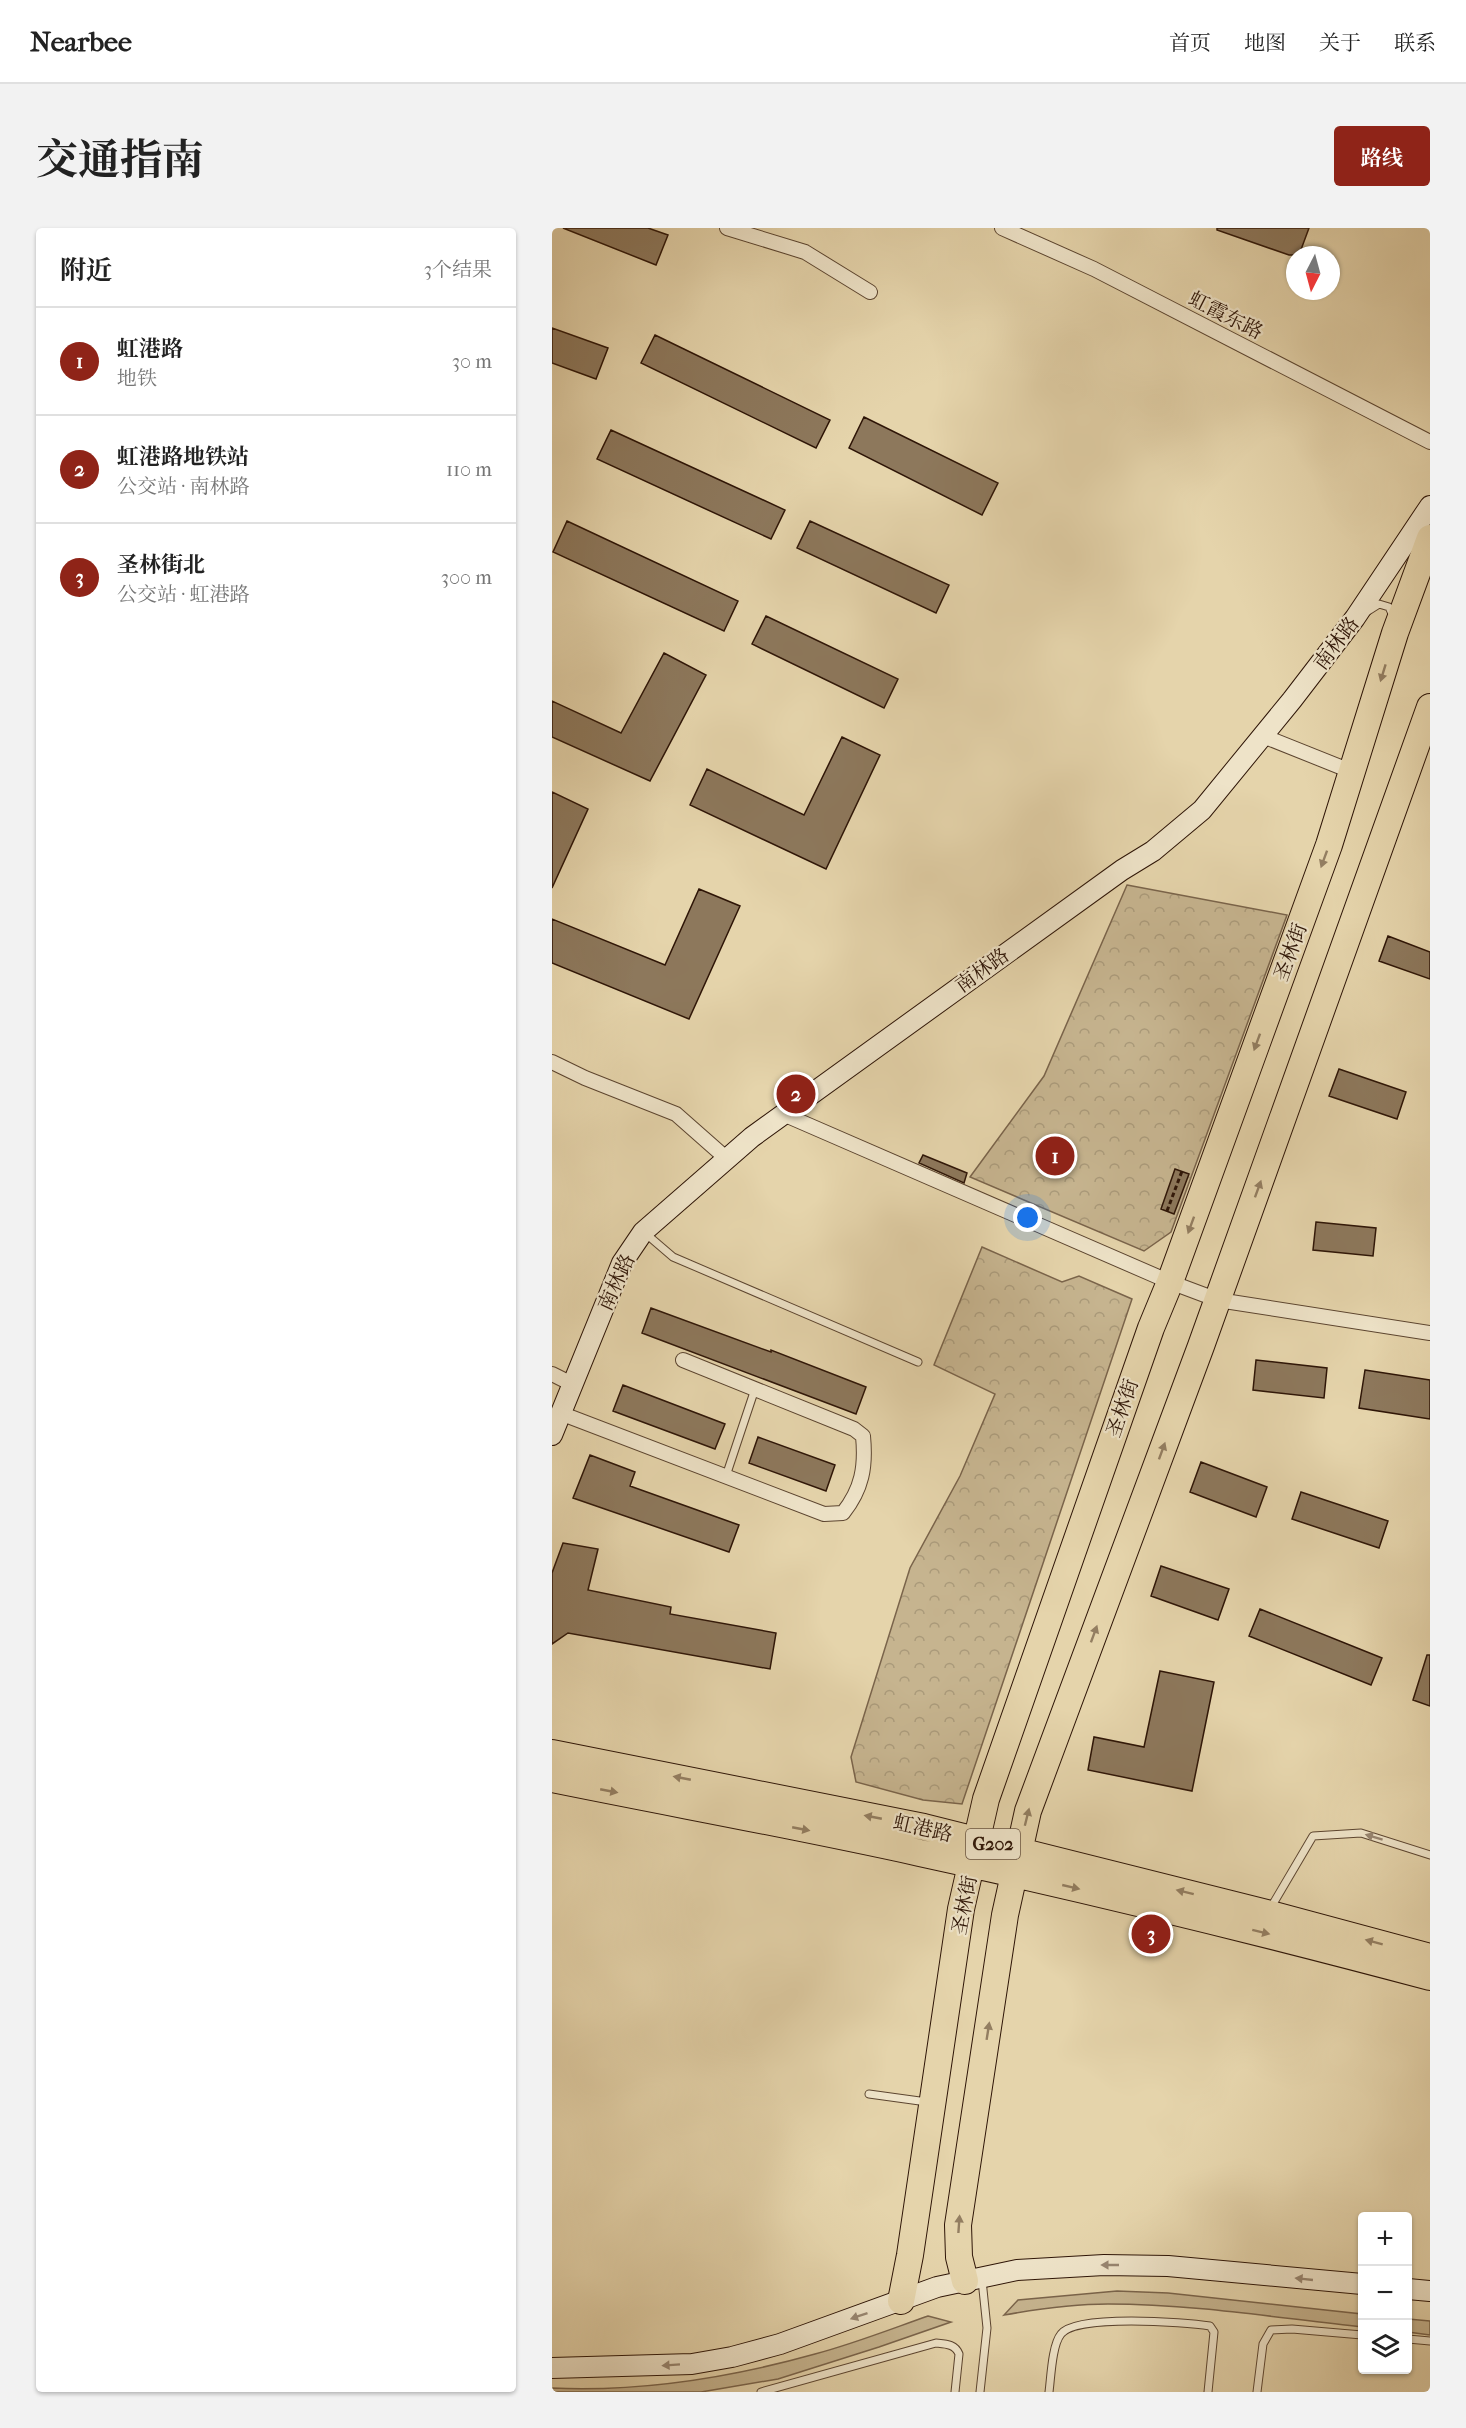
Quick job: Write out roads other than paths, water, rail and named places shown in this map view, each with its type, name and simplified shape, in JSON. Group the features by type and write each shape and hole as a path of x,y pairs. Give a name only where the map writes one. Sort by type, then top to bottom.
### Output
{"highway":[{"name":"圣林街","path":"901,2301 910,2255 962,1909 986,1799 1150,1328 1170,1282 1329,845 1395,633 1430,538"},
{"path":"973,2280 959,2257 958,2225 1005,1915 1028,1811 1218,1300 1430,707"},
{"name":"虹港路","path":"552,1752 913,1825 974,1852"},
{"name":"虹港路","path":"552,1779 974,1852 1268,1913 1430,1957"},
{"name":"虹港路","path":"1017,1862 1261,1932 1430,1977"}],"street":[{"path":"727,228 805,252 870,292"},
{"name":"虹霞东路","path":"1002,228 1094,269 1430,442"},
{"name":"南林路","path":"552,1435 622,1263 644,1232 727,1159 783,1114 1112,877 1153,851 1202,810 1355,618 1430,506"},
{"path":"1263,736 1353,772"},
{"path":"552,1062 585,1078 676,1114 727,1159"},
{"path":"783,1114 1170,1282 1218,1300 1430,1333"},
{"path":"560,1413 824,1514 843,1513 855,1498 862,1479 865,1451 863,1436 854,1429 683,1360"},
{"path":"552,1374 572,1384"},
{"path":"552,2368 673,2365 732,2357 780,2344 937,2288 1017,2270 1115,2265 1168,2266 1358,2284"},
{"path":"1412,2289 1430,2291"}],"lane":[{"path":"1355,618 1379,604 1389,607 1395,633"},
{"path":"644,1232 674,1257 918,1362"},
{"path":"726,1476 755,1389"},
{"path":"1268,1913 1313,1836 1361,1833 1430,1855"},
{"path":"869,2094 933,2103"},
{"path":"973,2280 987,2328 980,2392"},
{"path":"1049,2392 1055,2348 1060,2334 1066,2328 1075,2325 1107,2322 1164,2322 1205,2325 1213,2328 1208,2392"},
{"path":"1257,2392 1263,2344 1271,2330 1292,2329 1358,2335"},
{"path":"1412,2339 1430,2341"},
{"path":"761,2392 936,2343 951,2345 959,2354 955,2392"}],"place":[{"name":"虹港路地铁站","path":"796,1094"},
{"name":"虹港路","path":"1055,1156"},
{"name":"圣林街北","path":"1151,1934"}]}
